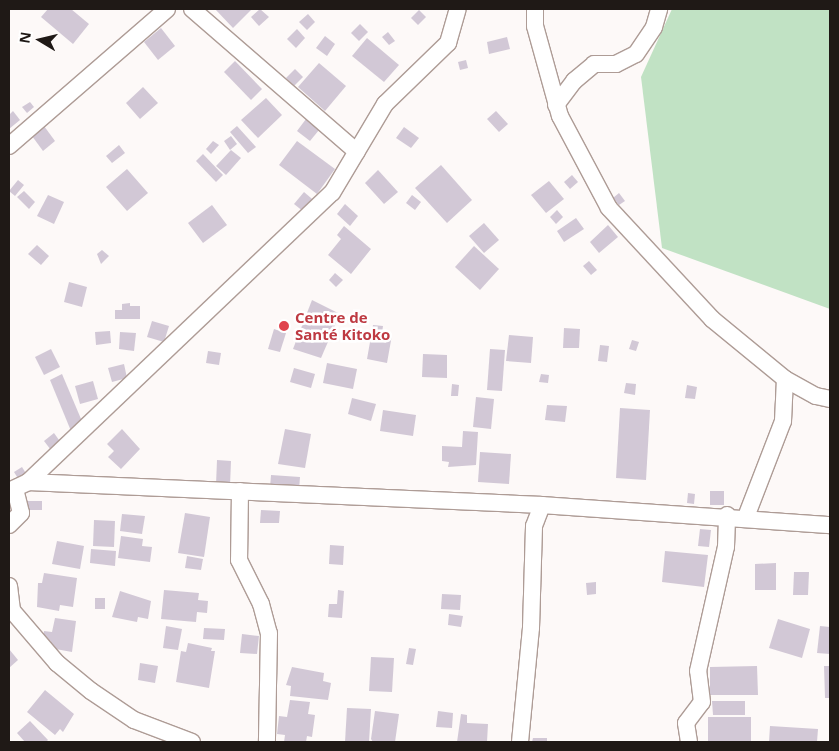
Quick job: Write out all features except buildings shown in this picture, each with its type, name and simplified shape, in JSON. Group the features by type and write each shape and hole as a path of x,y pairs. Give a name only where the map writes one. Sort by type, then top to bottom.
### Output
{"street":[{"path":"9,146 167,9"},
{"path":"192,9 357,152"},
{"path":"17,487 295,231 332,193 385,104 448,43 458,9"},
{"path":"535,9 535,26 556,105 609,208 712,319 785,379 816,396 830,399"},
{"path":"556,105 574,81 594,64 616,64 636,54 654,27 659,9"},
{"path":"746,516 783,421 785,379"},
{"path":"17,487 240,491 542,504 746,516 830,525"},
{"path":"9,526 21,513 17,487"},
{"path":"240,491 239,560 265,613 269,633 267,742"},
{"path":"520,742 531,628 534,526 542,504"},
{"path":"689,742 686,723 702,702 698,671 726,547 728,515"},
{"path":"9,586 10,609 57,663 91,691 134,720 192,742"}],"green space":[{"path":"672,9 830,9 830,309 662,248 641,77"}],"place":[{"name":"Centre de Santé Kitoko","path":"284,326"}]}
